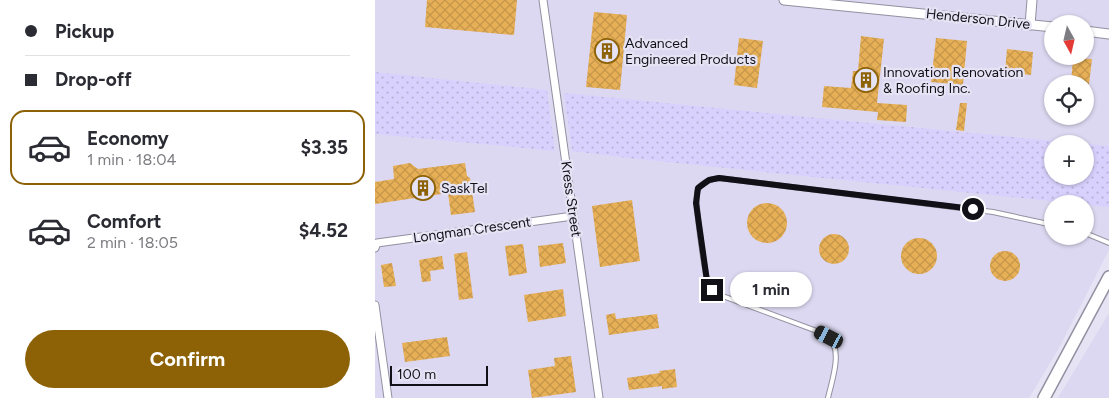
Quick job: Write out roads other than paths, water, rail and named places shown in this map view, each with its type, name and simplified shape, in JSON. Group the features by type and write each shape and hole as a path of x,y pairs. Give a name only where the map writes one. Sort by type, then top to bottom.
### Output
{"main road":[{"path":"1044,398 1109,277"}],"street":[{"name":"Kress Street","path":"543,0 599,398"},
{"name":"Henderson Drive","path":"784,0 1044,26"},
{"path":"1030,25 1032,0"},
{"path":"1094,33 1109,34"},
{"name":"Longman Crescent","path":"375,248 377,243 573,216"},
{"path":"375,305 388,398"}],"lane":[{"path":"828,398 835,367 836,352 829,337 720,295 709,287 696,203 698,188 703,183 719,178 728,179 993,212 1044,223"},
{"path":"1094,237 1109,243"}],"place":[{"name":"Advanced Engineered Products","path":"607,51"},
{"name":"Innovation Renovation & Roofing Inc.","path":"866,80"},
{"name":"SaskTel","path":"423,188"}]}
